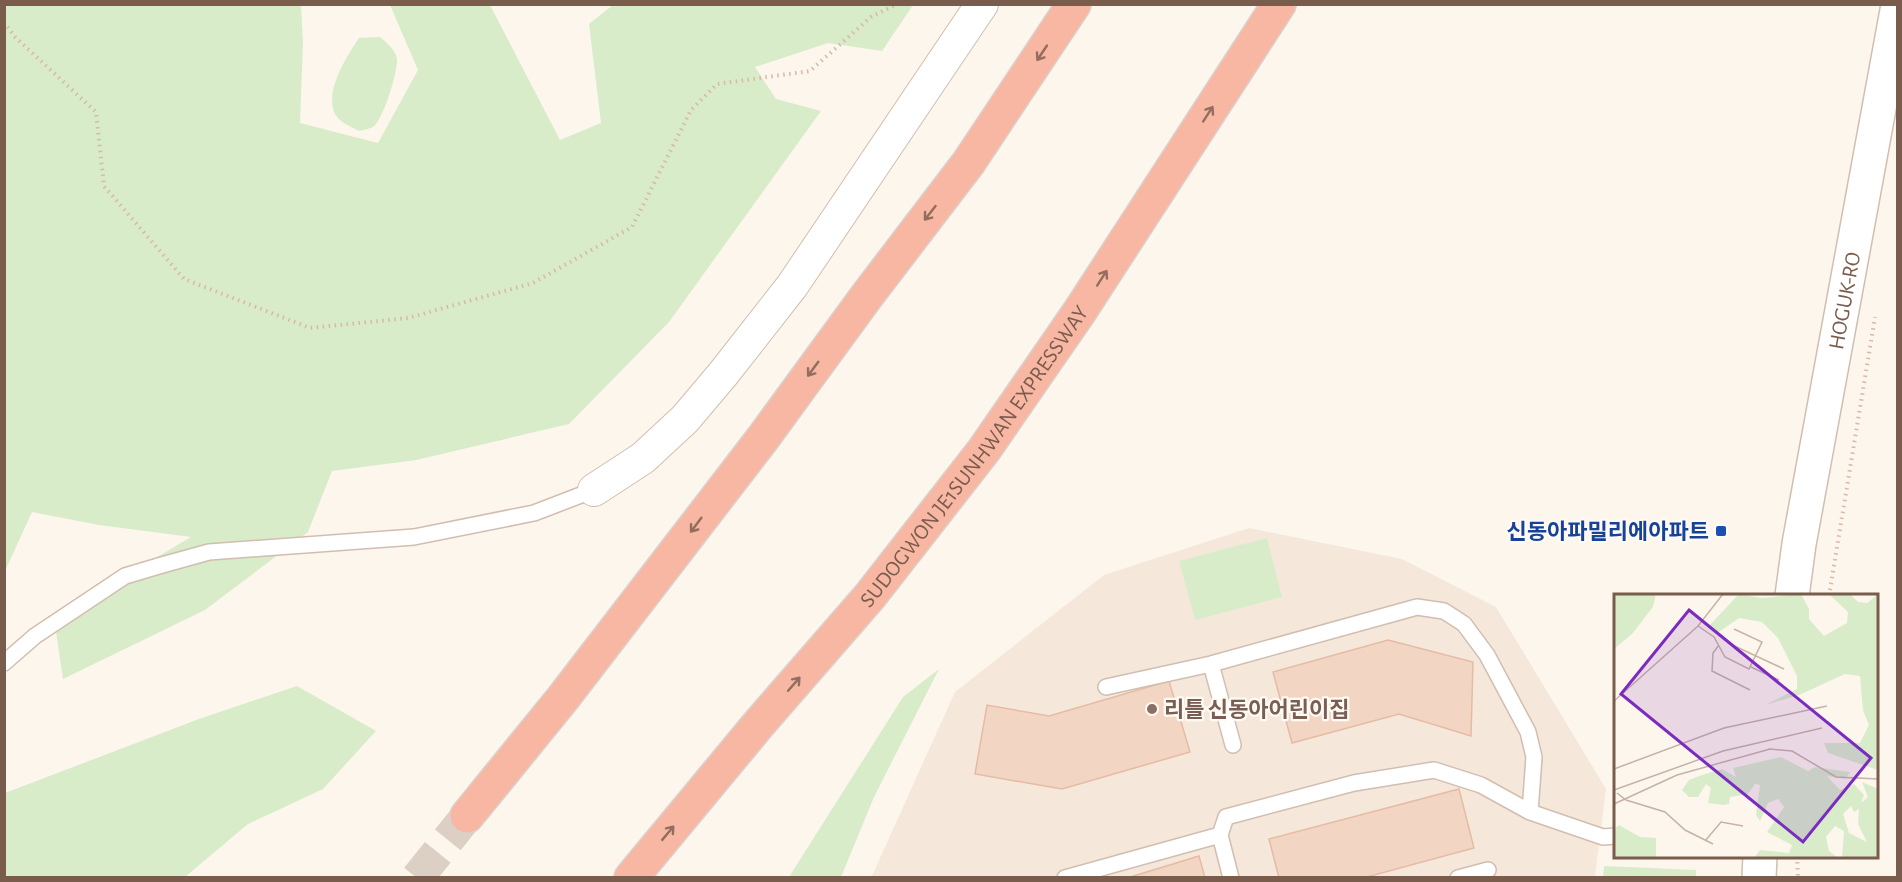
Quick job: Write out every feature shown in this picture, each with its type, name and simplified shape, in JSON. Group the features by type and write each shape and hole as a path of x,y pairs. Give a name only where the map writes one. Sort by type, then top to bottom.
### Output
{"highway":[{"path":"467,816 570,689 763,438 969,162 1074,4"},
{"name":"SUDOGWON JE1SUNHWAN EXPRESSWAY","path":"631,878 757,726 870,596 984,450 1080,311 1279,4"}],"street":[{"path":"594,490 643,458 685,419 723,374 792,286 982,4"},
{"name":"HOGUK-RO","path":"1792,594 1799,544 1898,5"},
{"path":"1760,858 1760,878"}],"lane":[{"path":"4,663 35,636 125,576 162,564 209,552 414,537 534,513 594,490"},
{"path":"1107,687 1211,664 1417,607 1444,611 1464,624 1487,655 1528,732 1534,757 1530,812"},
{"path":"1211,664 1233,745"},
{"path":"1231,878 1220,835 1226,817 1354,783 1434,770 1481,784 1530,812 1603,837 1614,836"},
{"path":"1065,878 1220,835"},
{"path":"1458,878 1488,870"}],"path":[{"path":"4,22 15,37 96,112 104,186 184,279 310,328 408,318 534,283 632,227 691,110 717,84 810,71 871,17 897,4"},
{"path":"1829,594 1875,317"},
{"path":"1797,858 1798,878"}],"shaded area":[{"path":"1249,528 1402,559 1496,607 1606,789 1595,877 871,878 955,692 1104,575"}],"green space":[{"path":"5,5 301,5 303,43 300,123 378,143 418,70 390,5 490,5 560,140 601,123 589,24 613,5 913,5 882,51 828,43 755,67 776,99 821,111 669,322 569,424 416,460 332,471 308,532 205,610 63,679 54,618 191,537 99,525 32,512 5,571"},
{"path":"380,37 395,52 397,65 395,74 377,123 373,127 359,131 337,117 332,105 332,95 338,74 359,38"},
{"path":"1267,538 1282,597 1195,620 1179,561"},
{"path":"939,669 874,797 841,877 789,877 903,697"},
{"path":"297,686 376,731 323,789 248,824 185,877 5,877 5,793 199,719"},
{"path":"1604,866 1696,870 1696,877 1603,877"}],"building":[{"path":"1388,640 1473,662 1471,736 1399,714 1292,743 1273,672"},
{"path":"1169,681 1190,752 1062,789 975,774 987,705 1049,716"},
{"path":"1459,789 1474,848 1363,878 1279,878 1269,839"},
{"path":"1199,856 1205,878 1127,878"}],"tunnel":[{"path":"417,878 467,816"}],"place":[{"name":"신동아파밀리에아파트","path":"1721,531"},
{"name":"리틀 신동아어린이집","path":"1152,709"}]}
